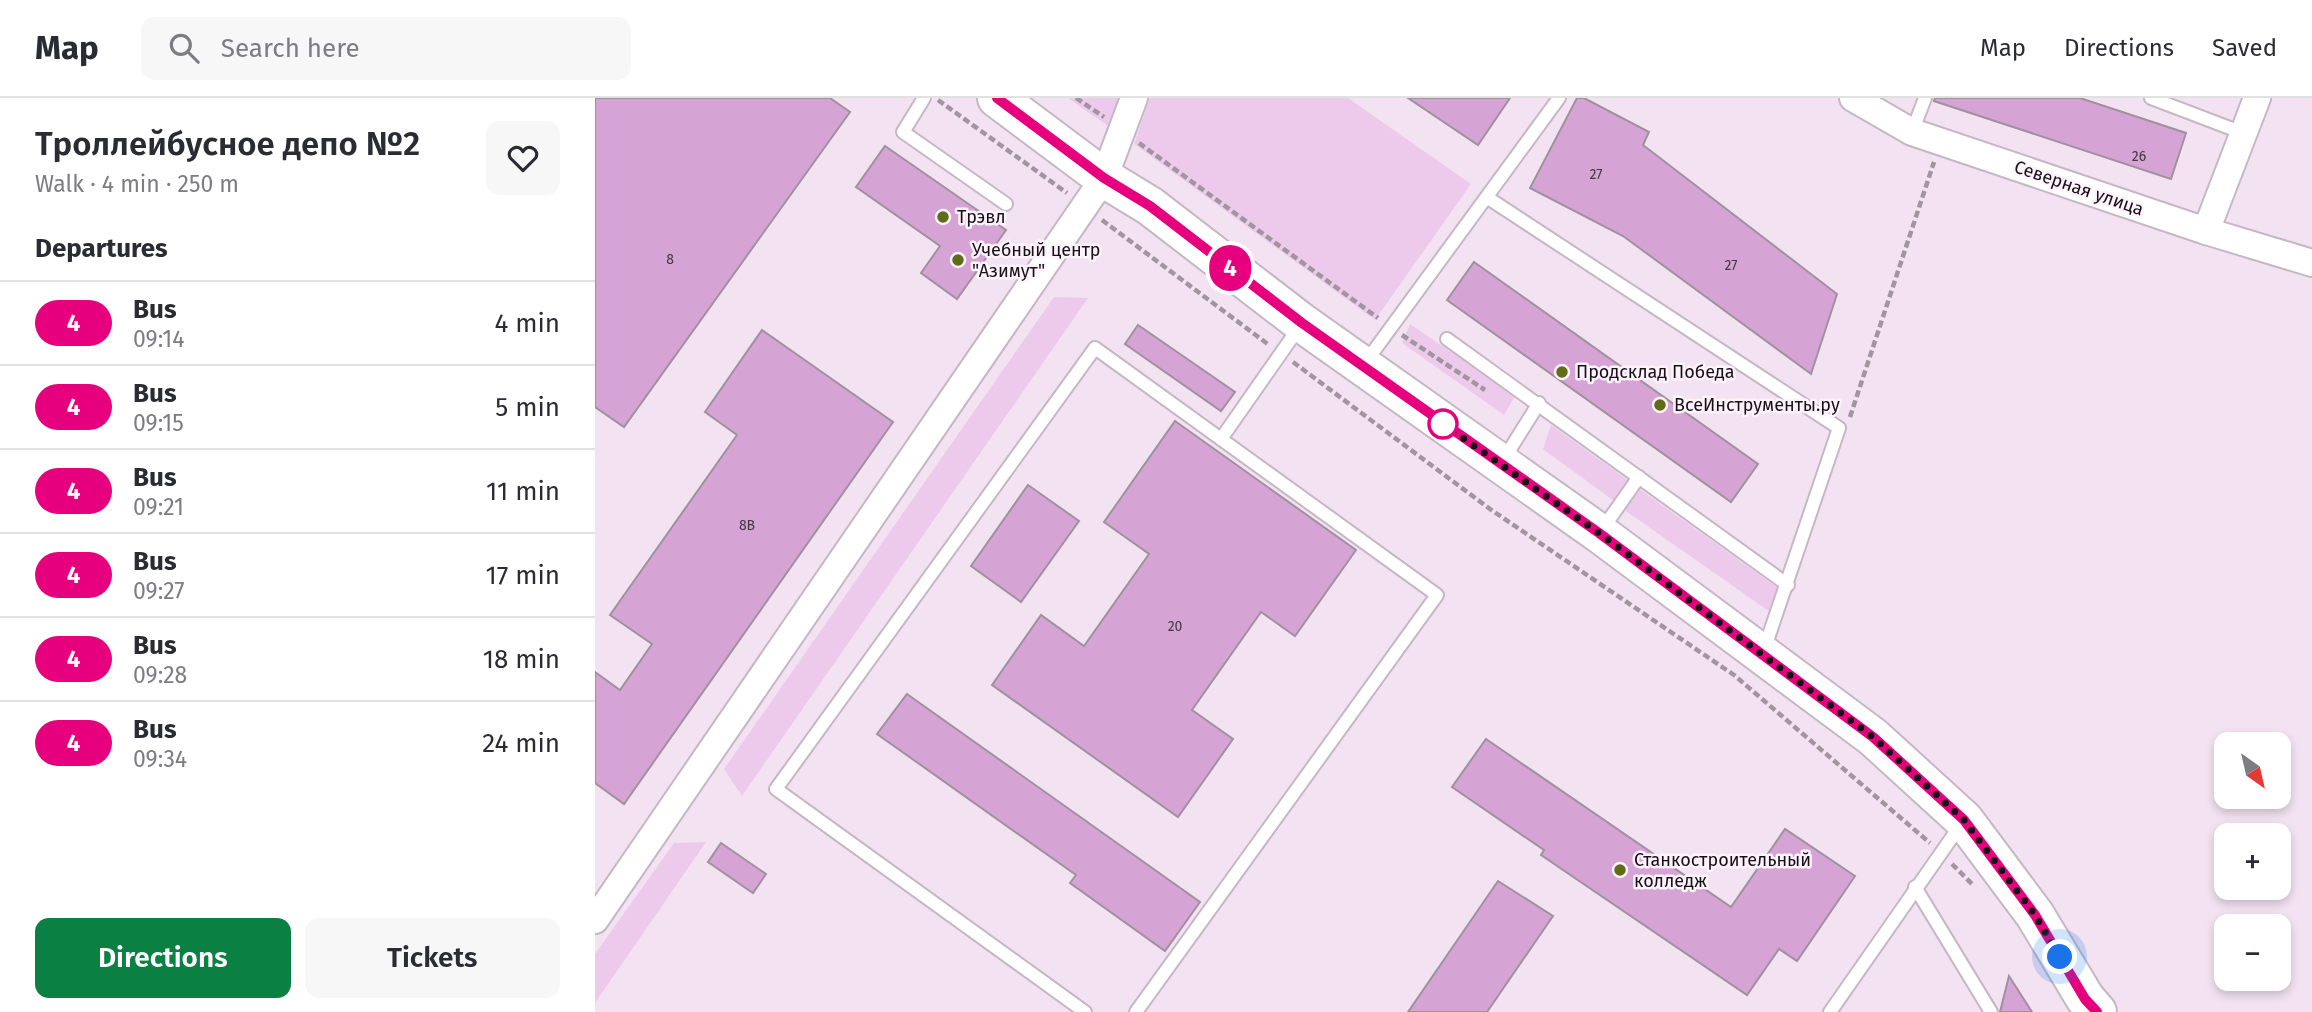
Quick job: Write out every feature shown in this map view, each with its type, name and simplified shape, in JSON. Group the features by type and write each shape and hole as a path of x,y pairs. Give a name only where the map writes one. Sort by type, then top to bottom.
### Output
{"main road":[{"path":"997,98 1088,199 1150,206 1302,323 1599,533 1873,737 1964,820 2035,915 2085,999 2097,1012"}],"street":[{"path":"595,920 1088,199 1122,130 1134,98"},
{"name":"Северная улица","path":"1853,98 1912,132 2206,231 2312,263"},
{"path":"2206,231 2257,98"}],"lane":[{"path":"924,98 903,132 1006,204"},
{"path":"1362,366 1559,98"},
{"path":"1912,132 1924,98"},
{"path":"2151,98 2243,133"},
{"path":"1487,198 1839,428 1762,656"},
{"path":"1221,439 1302,323"},
{"path":"1447,339 1539,402 1788,585"},
{"path":"1085,1012 776,789 1094,348 1437,595 1136,1012"},
{"path":"1500,465 1539,402"},
{"path":"1599,533 1639,477"},
{"path":"1830,1012 1964,820"},
{"path":"1915,887 1991,1012"}],"path":[{"path":"935,98 1088,199 1281,354 1490,509 1734,675 1940,853 1978,890"},
{"path":"1076,98 1392,328 1530,417"}],"shaded area":[{"path":"1068,98 1122,98 1111,128"},
{"path":"1150,98 1348,98 1471,184 1375,320 1134,144"},
{"path":"1054,297 1088,298 742,796 724,769"},
{"path":"1410,324 1515,396 1504,415 1402,343"},
{"path":"1551,425 1629,481 1614,501 1543,449"},
{"path":"1638,488 1781,590 1773,614 1623,509"},
{"path":"706,842 595,1003 595,954 674,843"}],"building":[{"path":"595,98 830,98 850,112 624,427 595,407"},
{"path":"1408,98 1510,98 1478,145"},
{"path":"1577,98 1584,98 1649,132 1643,145 1837,294 1811,374 1623,236 1530,188"},
{"path":"1935,98 2080,98 2186,133 2171,179 1934,101"},
{"name":"Трэвл","path":"885,146 1006,230 957,299 921,273 940,246 856,187"},
{"path":"1474,262 1758,464 1731,502 1447,300"},
{"path":"1138,325 1235,392 1221,411 1125,344"},
{"path":"762,330 893,422 624,804 595,783 595,672 620,690 652,644 610,615 737,435 705,412"},
{"path":"1175,421 1356,550 1295,636 1261,612 1192,710 1233,739 1178,817 992,685 1041,615 1084,646 1149,554 1104,522"},
{"path":"1028,485 1079,521 1021,602 971,566"},
{"path":"907,694 1200,902 1165,951 1070,883 1076,875 877,734"},
{"name":"Станкостроительный колледж","path":"1486,739 1731,907 1785,829 1855,876 1797,961 1779,949 1747,995 1541,855 1544,850 1452,787"},
{"path":"721,843 766,874 753,893 708,862"},
{"path":"1498,881 1553,916 1487,1012 1408,1012"},
{"path":"2009,976 2032,1012 2000,1012"}],"bus line":[{"name":"4","path":"997,98 1104,178 1150,206 1302,323 1599,533 1873,737 1964,820 2035,915 2085,999 2097,1012"}],"place":[{"name":"Трэвл","path":"943,217"},
{"name":"Учебный центр \"Азимут\"","path":"958,260"},
{"name":"Продсклад Победа","path":"1562,372"},
{"name":"ВсеИнструменты.ру","path":"1660,405"},
{"name":"Станкостроительный колледж","path":"1620,870"}],"route":[{"path":"1443,424 1599,533 1873,737 1964,820 2035,915 2060,957"}]}
